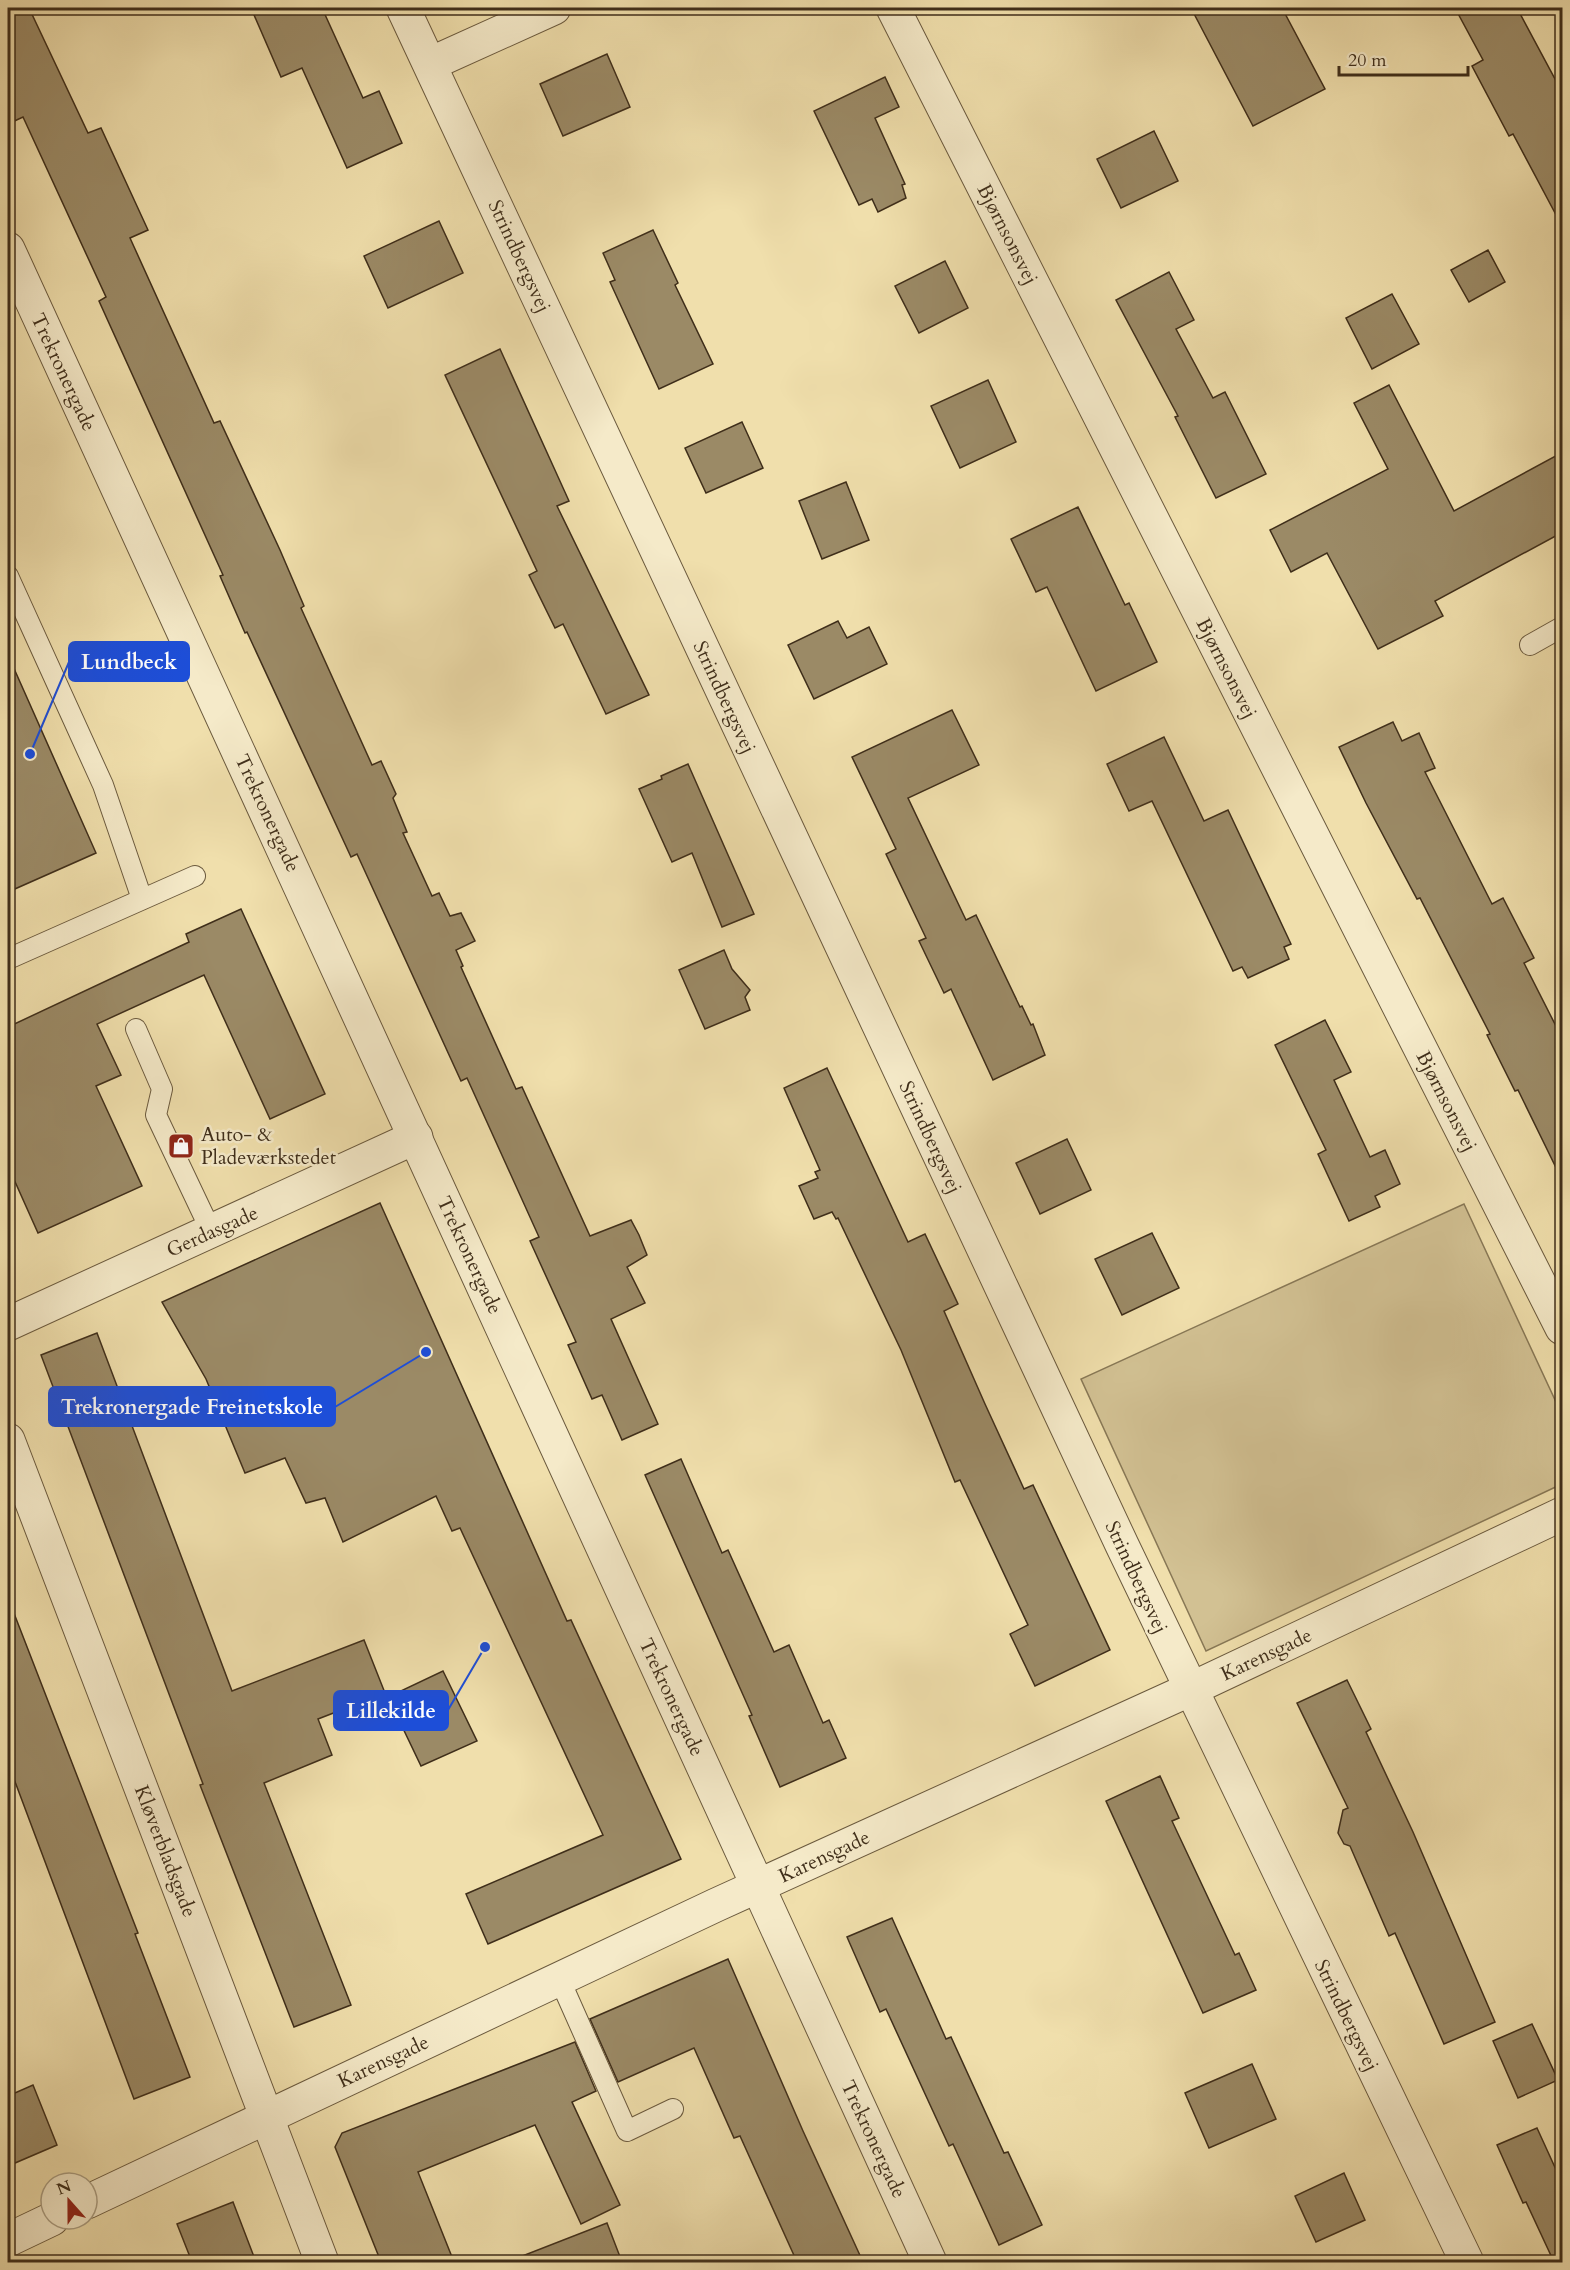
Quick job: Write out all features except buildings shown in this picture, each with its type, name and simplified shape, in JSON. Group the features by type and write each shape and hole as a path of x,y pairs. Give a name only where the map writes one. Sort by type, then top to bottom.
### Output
{"street":[{"name":"Strindbergsvej","path":"403,8 1191,1689 1467,2262"},
{"path":"430,64 554,8"},
{"name":"Bjørnsonsvej","path":"892,8 1563,1328"},
{"name":"Trekronergade","path":"8,249 930,2262"},
{"name":"Gerdasgade","path":"8,1324 416,1137"},
{"name":"Kløverbladsgade","path":"8,1440 268,2115 322,2262"},
{"name":"Karensgade","path":"99,2196 559,1978 1191,1689 1563,1514"},
{"path":"8,2240 39,2225"}],"lane":[{"path":"8,576 104,785 142,899"},
{"path":"1530,645 1563,627"},
{"path":"8,959 195,876"},
{"path":"136,1029 162,1089 156,1115 211,1231"},
{"path":"559,1978 627,2131 673,2109"}],"shaded area":[{"path":"1464,1204 1562,1415 1562,1484 1206,1651 1081,1379"}],"place":[{"name":"Lundbeck","path":"30,754"},
{"name":"Auto- & Pladeværkstedet","path":"181,1146"},
{"name":"Trekronergade Freinetskole","path":"426,1352"},
{"name":"Lillekilde","path":"485,1647"}]}
